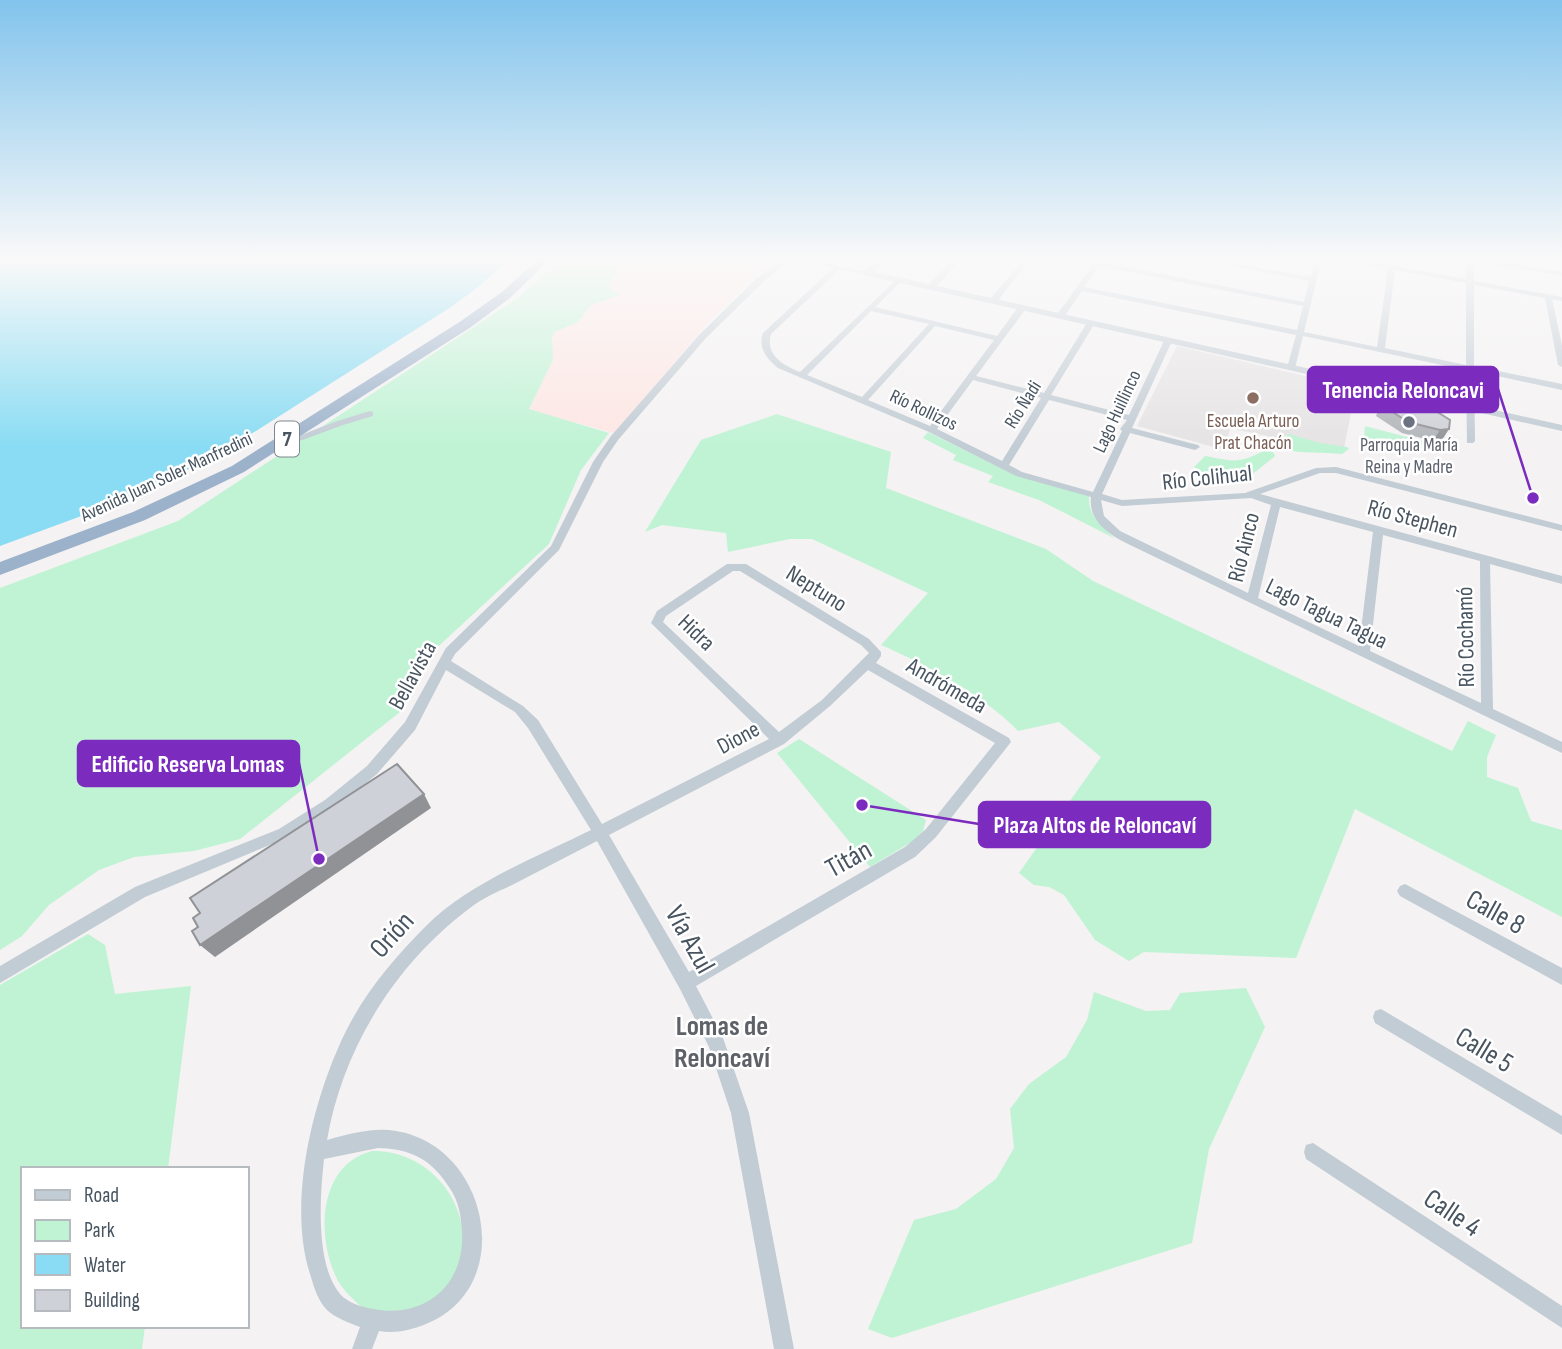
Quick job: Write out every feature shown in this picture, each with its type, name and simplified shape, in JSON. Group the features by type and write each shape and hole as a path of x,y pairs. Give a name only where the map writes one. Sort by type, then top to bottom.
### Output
{"highway":[{"name":"Avenida Juan Soler Manfredini","path":"0,558 118,515 235,458 454,321"},
{"name":"Avenida Juan Soler Manfredini","path":"0,569 146,513 219,478 275,447 469,321"}],"street":[{"name":"Bellavista","path":"0,975 140,891 254,847 330,804 372,770 400,740 420,709 443,662 471,628 555,548 602,455 669,373 720,321"},
{"name":"Río Rollizos","path":"780,321 764,341 771,357 780,365 932,430 1003,467 1096,496"},
{"path":"802,376 857,321"},
{"path":"925,321 999,339"},
{"path":"932,430 1012,321"},
{"path":"1082,321 1562,428"},
{"path":"1241,321 1562,387"},
{"path":"1291,368 1303,321"},
{"path":"1381,350 1385,321"},
{"path":"1470,321 1470,441"},
{"path":"1553,321 1562,365"},
{"path":"863,401 934,323"},
{"name":"Río Ñadi","path":"1003,467 1091,323"},
{"name":"Lago Huillinco","path":"1096,496 1168,341"},
{"path":"971,377 1131,418"},
{"path":"275,447 338,425 362,413 370,414"},
{"path":"321,416 319,425 338,425"},
{"path":"1125,429 1195,447"},
{"name":"Río Colihual","path":"1096,496 1130,504 1253,495 1319,471 1344,471 1562,528"},
{"name":"Río Stephen","path":"1253,495 1562,580"},
{"name":"Lago Tagua Tagua","path":"1096,496 1095,507 1099,516 1121,536 1562,748"},
{"name":"Río Ainco","path":"1252,600 1276,503"},
{"path":"1364,653 1378,530"},
{"name":"Río Cochamó","path":"1485,559 1487,713"},
{"name":"Neptuno","path":"734,566 742,567 864,642 872,658"},
{"name":"Hidra","path":"734,566 716,576 657,620 779,740"},
{"name":"Dione","path":"599,831 779,740 826,703 872,658"},
{"name":"Andrómeda","path":"872,658 1004,742"},
{"name":"Vía Azul","path":"443,662 526,715 599,831 686,983 717,1044 740,1113 784,1349"},
{"name":"Titán","path":"686,983 909,852 931,834 1004,742"},
{"name":"Orión","path":"316,1152 377,1139 401,1141 418,1146 437,1158 450,1171 469,1208 474,1232 471,1271 464,1290 435,1324 416,1334 365,1340 355,1323 335,1304 321,1278 312,1228 316,1152 326,1095 349,1041 377,993 411,949 429,931 470,900 599,831"},
{"name":"Calle 8","path":"1405,891 1562,977"},
{"name":"Calle 5","path":"1381,1017 1562,1126"},
{"name":"Calle 4","path":"1313,1152 1562,1318"}],"shaded area":[{"path":"710,321 614,433 529,410 552,360 551,337 555,332 578,322"},
{"name":"Escuela Arturo Prat Chacón","path":"1177,346 1356,388 1343,453 1230,428 1225,450 1137,426"}],"green space":[{"path":"483,321 579,321 555,332 552,337 553,360 529,409 609,433 581,470 549,544 429,655 400,712 240,839 194,851 134,857 99,870 49,905 22,936 0,950 0,588 178,521"},
{"path":"777,414 891,452 886,488 1046,549 1093,581 1452,751 1468,721 1496,735 1487,757 1487,777 1518,788 1531,821 1562,830 1562,917 1355,809 1296,958 1144,952 1129,961 1095,940 1064,895 1049,887 1034,885 1019,873 1101,757 1059,722 1018,731 972,693 881,645 928,593 812,539 790,539 728,552 726,533 662,525 645,532 701,440"},
{"path":"1365,426 1449,448 1447,453 1397,444 1391,447 1370,445 1364,439"},
{"path":"928,432 1011,473 1089,496 1093,515 1114,538 1039,500 988,482 993,476 953,460 956,455 923,438"},
{"path":"1289,434 1349,449 1342,454 1280,448 1281,440"},
{"path":"1264,451 1273,452 1275,456 1249,477 1236,476 1227,471 1203,473 1194,467 1205,456 1235,460"},
{"path":"799,739 926,820 923,831 913,841 870,867 777,753"},
{"path":"88,934 105,945 115,994 191,986 168,1167 21,1167 21,1328 145,1328 142,1349 0,1349 0,985"},
{"path":"1246,988 1265,1027 1209,1149 1192,1243 892,1338 868,1329 914,1220 956,1209 996,1179 1014,1148 1010,1109 1029,1084 1066,1057 1087,1020 1094,992 1146,1011 1170,1010 1180,993"},
{"path":"372,1151 411,1159 441,1182 452,1198 463,1235 462,1256 435,1309 368,1312 341,1286 331,1264 325,1225 326,1205 331,1187 340,1171 354,1159"}],"water":[{"path":"0,321 429,321 218,455 122,501 0,546"}],"building":[{"path":"1405,391 1426,398 1442,408 1439,413 1450,420 1449,429 1440,430 1408,422 1382,405 1385,400 1372,392"},
{"path":"397,764 424,794 200,945 192,931 198,927 193,918 200,913 190,898"}],"place":[{"name":"Escuela Arturo Prat Chacón","path":"1253,398"},
{"name":"Parroquia María Reina y Madre","path":"1409,422"},
{"name":"Tenencia Reloncavi","path":"1533,498"},
{"name":"Plaza Altos de Reloncaví","path":"862,805"},
{"name":"Edificio Reserva Lomas","path":"319,859"}],"district":[{"name":"Lomas de Reloncaví","path":"722,1041"}]}
